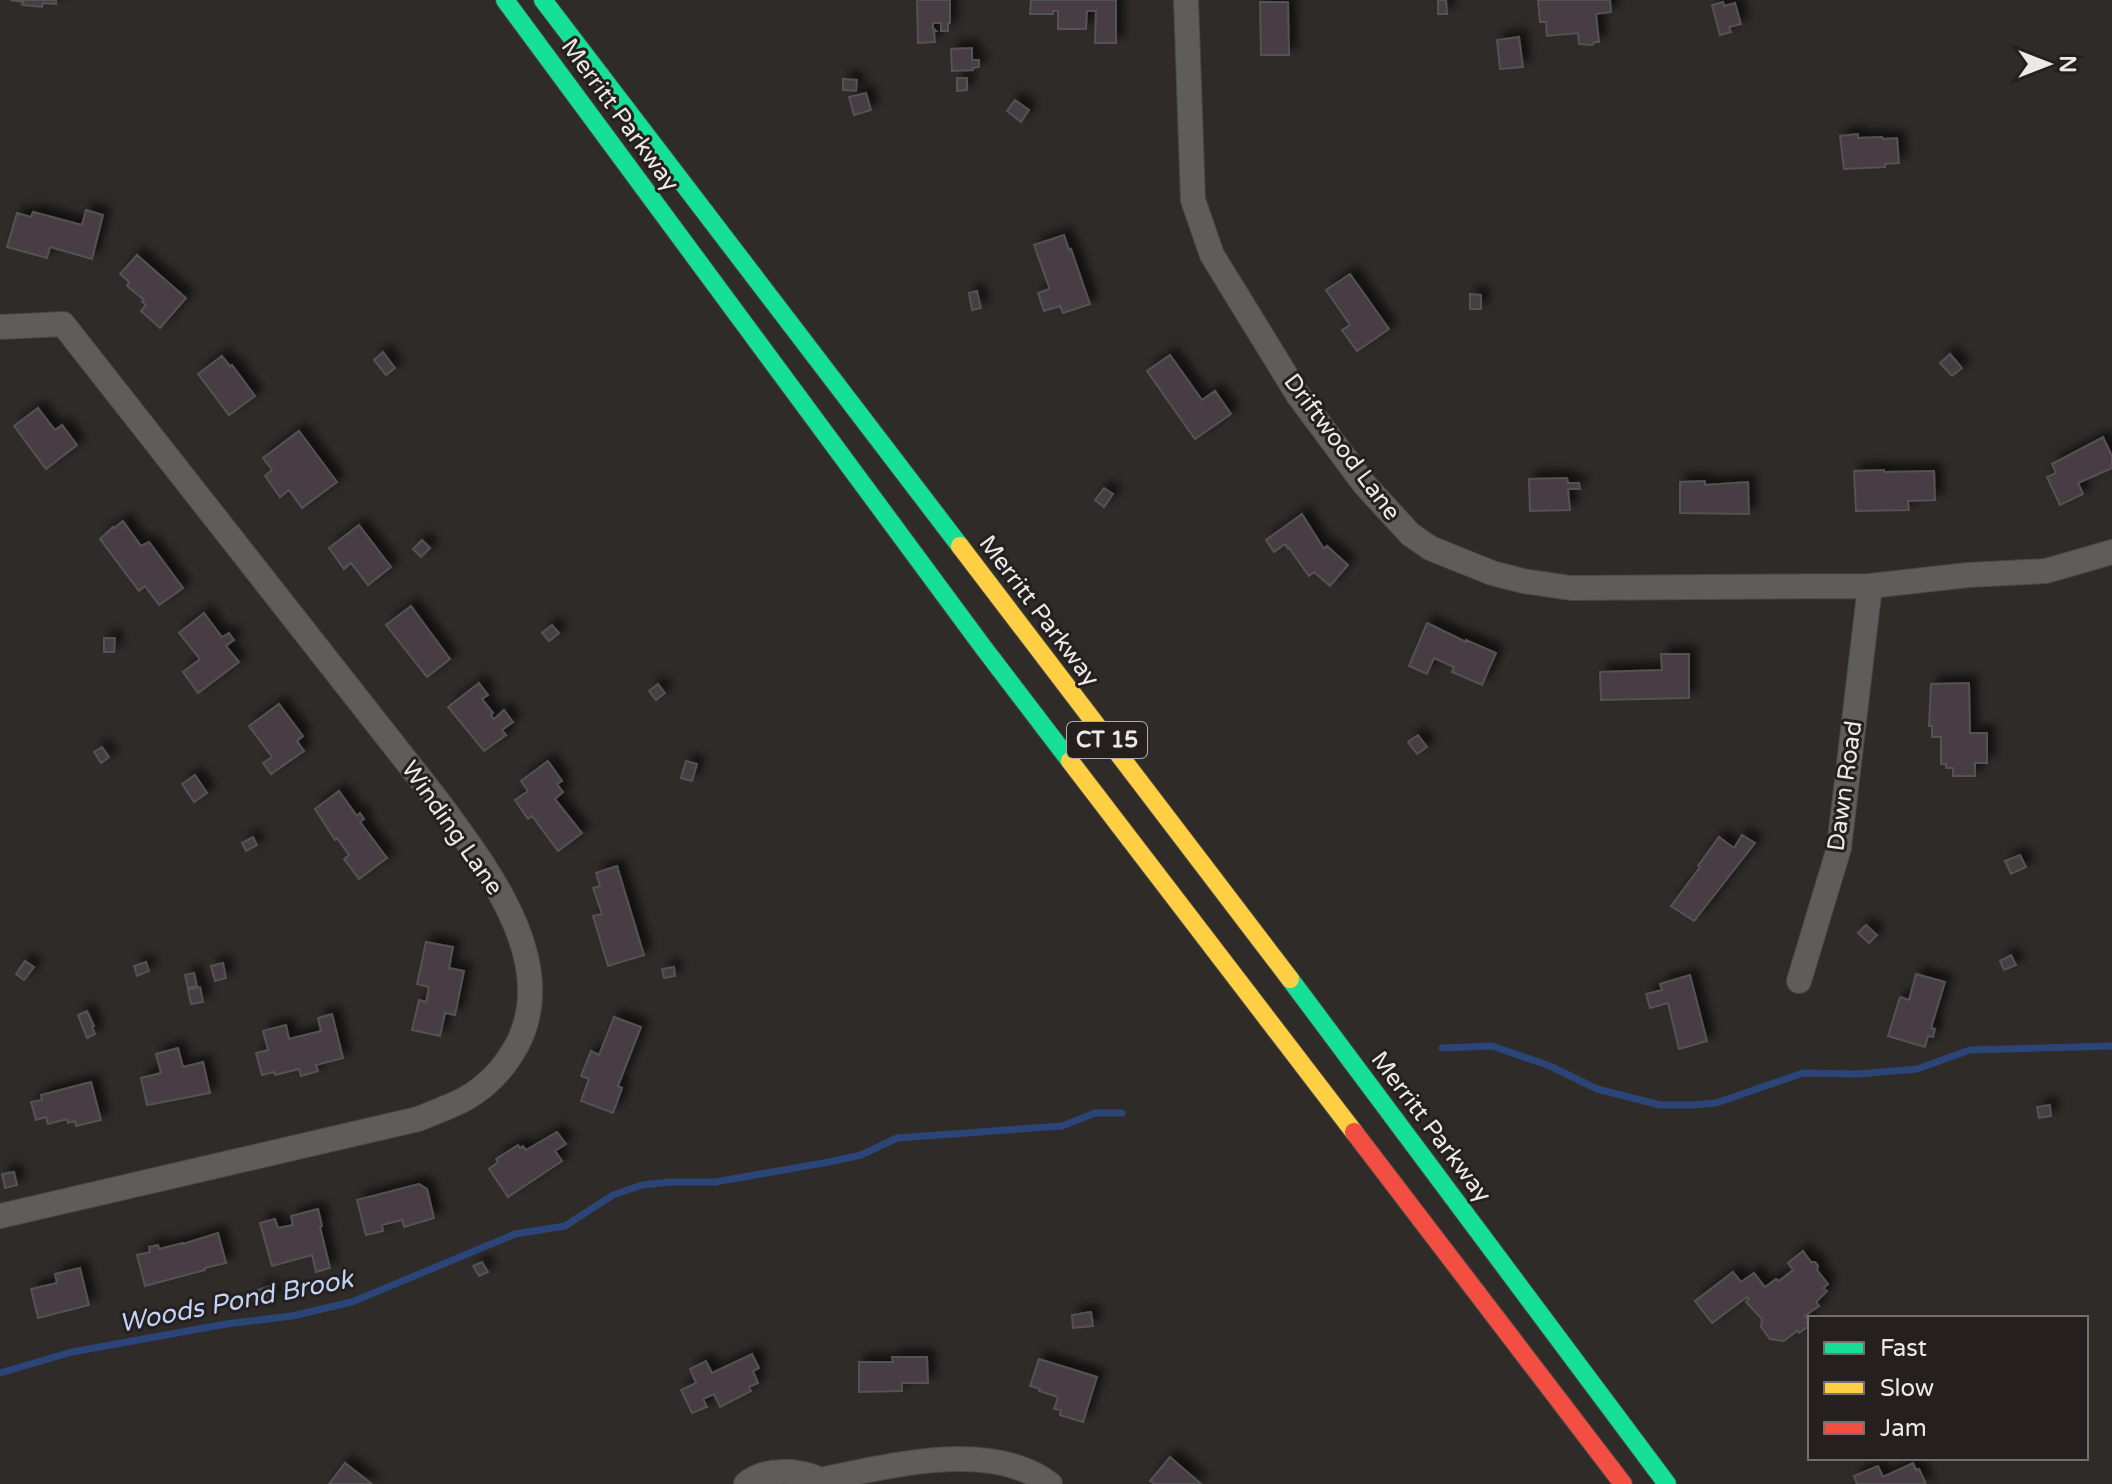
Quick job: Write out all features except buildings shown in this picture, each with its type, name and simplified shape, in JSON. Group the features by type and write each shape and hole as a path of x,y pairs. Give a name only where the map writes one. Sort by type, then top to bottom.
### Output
{"highway":[{"name":"Merritt Parkway","path":"505,0 983,647 1623,1484"},
{"name":"Merritt Parkway","path":"543,0 1337,1041 1667,1484"}],"street":[{"name":"Driftwood Lane","path":"1186,0 1193,200 1212,255 1298,395 1365,485 1410,534 1430,548 1492,573 1571,588 1870,586 1968,575 2046,571 2112,552"},
{"name":"Winding Lane","path":"0,327 63,324 437,800 480,858 520,936 527,962 529,1009 523,1033 509,1059 489,1081 465,1099 418,1119 0,1216"},
{"name":"Dawn Road","path":"1799,981 1839,848 1870,586"},
{"path":"746,1484 765,1473 809,1475 820,1482 905,1463 960,1459 1009,1466 1027,1471 1050,1484"}],"waterway":[{"name":"Woods Pond Brook","path":"1442,1048 1492,1046 1550,1066 1597,1089 1660,1105 1694,1105 1716,1103 1803,1073 1858,1074 1917,1069 1970,1050 2112,1046"},
{"name":"Woods Pond Brook","path":"0,1373 72,1352 226,1324 292,1316 352,1302 515,1234 565,1226 613,1195 642,1185 715,1182 829,1162 861,1155 897,1138 1062,1126 1095,1113 1122,1113"}],"traffic: fast":[{"path":"505,0 1070,761"},
{"path":"543,0 960,546"},
{"path":"1290,979 1667,1484"}],"traffic: slow":[{"path":"960,546 1290,979"},
{"path":"1070,761 1354,1132"}],"traffic: jam":[{"path":"1354,1132 1623,1484"}]}
